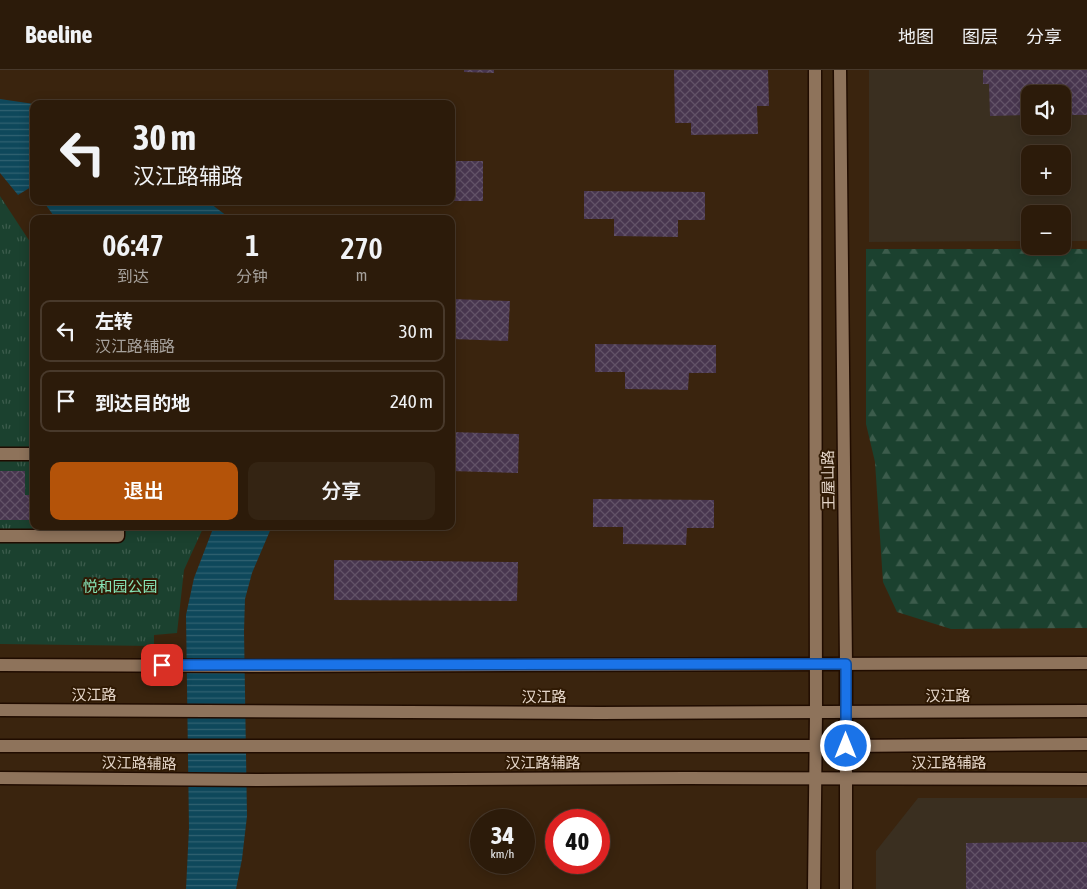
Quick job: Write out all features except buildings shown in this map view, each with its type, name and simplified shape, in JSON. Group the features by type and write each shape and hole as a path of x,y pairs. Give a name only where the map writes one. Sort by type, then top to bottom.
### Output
{"street":[{"name":"王屋山路","path":"814,889 816,746 815,70"},
{"name":"王屋山路","path":"840,70 846,664 846,889"},
{"path":"0,454 30,454"},
{"path":"0,536 118,536 118,530"},
{"path":"0,665 1087,663"},
{"name":"汉江路","path":"0,710 1087,711"},
{"path":"0,746 846,746 1087,744"},
{"name":"汉江路辅路","path":"0,778 180,780 1087,779"}],"shaded area":[{"path":"869,70 1087,70 1087,241 1071,241 1071,205 1021,205 1021,241 869,242"},
{"path":"918,798 1087,798 1087,889 876,889 876,851"}],"green space":[{"name":"悦和园公园","path":"0,196 30,242 30,530 202,530 184,570 177,633 154,635 154,646 0,644"},
{"path":"866,249 1021,249 1021,255 1071,255 1071,249 1087,249 1087,628 951,629 897,612 883,582 875,462 866,424"}],"water":[{"path":"0,99 30,103 30,188 18,195 0,173"},
{"path":"46,205 212,205 226,215 53,215"},
{"path":"212,530 270,530 252,573 245,599 247,816 236,889 186,889 189,828 186,615 194,578"}],"route":[{"path":"162,665 846,664 846,746"}]}
